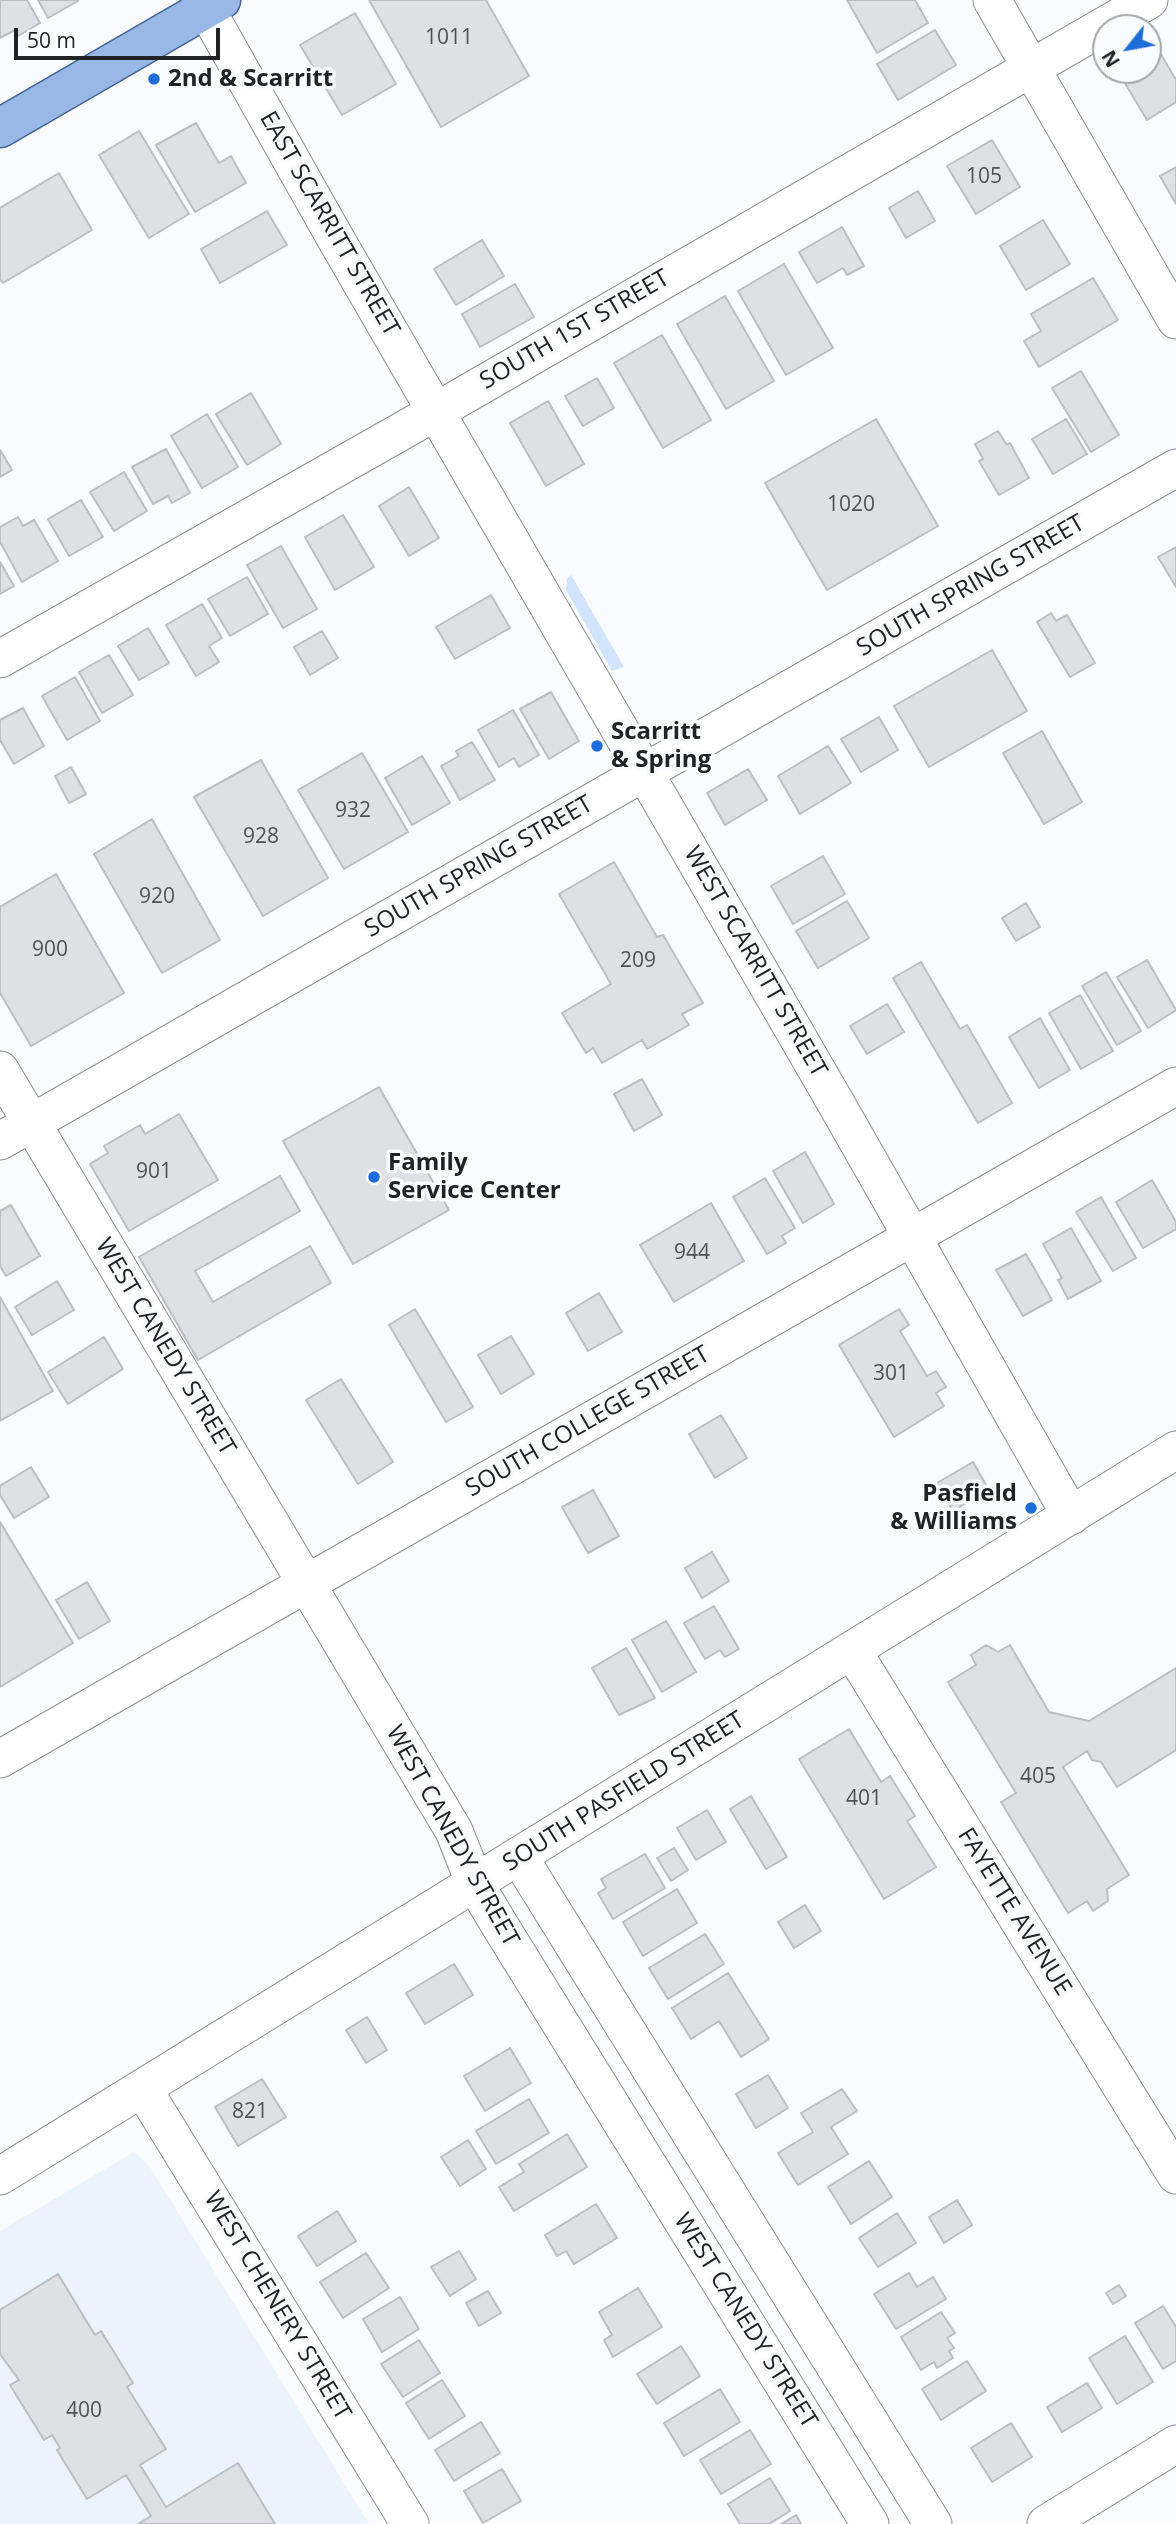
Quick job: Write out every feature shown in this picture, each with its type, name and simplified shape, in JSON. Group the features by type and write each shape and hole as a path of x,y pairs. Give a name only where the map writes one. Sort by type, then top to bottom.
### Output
{"main road":[{"path":"0,128 210,3"}],"street":[{"path":"992,0 1176,320"},
{"name":"SOUTH 1ST STREET","path":"0,659 1149,0"},
{"name":"EAST SCARRITT STREET","path":"210,3 435,411"},
{"name":"WEST SCARRITT STREET","path":"435,411 645,771 1071,1516"},
{"name":"SOUTH SPRING STREET","path":"15,1131 832,667 1176,468"},
{"name":"WEST CANEDY STREET","path":"0,1070 15,1131 307,1585 454,1831 475,1884 870,2524"},
{"name":"SOUTH COLLEGE STREET","path":"0,1759 1176,1086"},
{"name":"SOUTH PASFIELD STREET","path":"0,2176 1176,1450"},
{"name":"FAYETTE AVENUE","path":"852,1650 1176,2175"},
{"name":"WEST CANEDY STREET","path":"519,1857 933,2524"},
{"name":"WEST CHENERY STREET","path":"144,2089 410,2524"},
{"path":"1046,2524 1176,2444"}],"shaded area":[{"path":"571,575 624,667 612,671 566,590 567,579"},
{"path":"134,2152 150,2167 369,2524 0,2524 0,2231"}],"building":[{"path":"0,0 27,0 40,23 18,36 15,30 0,38"},
{"path":"38,0 78,0 78,1 48,18"},
{"path":"369,0 486,0 529,76 441,127"},
{"path":"847,0 915,0 928,23 877,53"},
{"path":"355,13 396,84 342,115 300,45"},
{"path":"935,30 956,65 898,100 877,64"},
{"path":"1162,56 1176,80 1176,102 1147,120 1125,84 1162,84"},
{"path":"196,123 219,163 231,156 246,183 195,212 156,145"},
{"path":"139,131 189,214 149,238 99,155"},
{"path":"992,140 1020,187 976,214 947,166"},
{"path":"1176,167 1176,204 1160,176"},
{"path":"59,173 92,230 3,283 0,279 0,208"},
{"path":"918,191 935,221 906,238 889,208"},
{"path":"267,211 287,245 220,283 201,249"},
{"path":"1043,220 1070,264 1026,290 1000,246"},
{"path":"842,227 864,266 847,275 843,268 817,283 799,252"},
{"path":"482,240 504,276 456,305 434,269"},
{"path":"784,264 833,348 786,375 738,291"},
{"path":"1093,278 1118,320 1039,367 1024,341 1041,331 1031,314"},
{"path":"515,284 534,317 480,347 462,314"},
{"path":"725,296 774,381 726,409 677,324"},
{"path":"662,335 711,420 663,448 614,363"},
{"path":"1081,371 1119,435 1091,452 1052,388"},
{"path":"597,378 614,408 583,426 565,396"},
{"path":"251,393 281,444 247,465 216,414"},
{"path":"548,401 584,464 546,486 510,423"},
{"path":"207,414 238,467 202,488 171,436"},
{"path":"876,419 938,526 827,590 765,483"},
{"path":"1066,419 1087,454 1053,474 1032,439"},
{"path":"998,431 1007,445 1010,443 1029,478 999,495 979,461 983,459 975,444"},
{"path":"166,449 190,493 172,503 168,496 153,504 132,467"},
{"path":"0,450 12,470 0,477"},
{"path":"124,472 147,511 114,531 90,492"},
{"path":"409,487 439,538 409,556 379,506"},
{"path":"81,500 103,537 69,556 48,519"},
{"path":"343,515 374,567 335,590 305,537"},
{"path":"18,517 23,526 34,520 58,561 22,582 0,542 0,527"},
{"path":"281,546 317,609 283,628 247,565"},
{"path":"1176,547 1176,587 1158,557"},
{"path":"0,562 14,586 0,594"},
{"path":"247,577 268,614 230,636 208,599"},
{"path":"491,595 510,628 455,659 436,627"},
{"path":"202,604 222,638 209,646 219,662 196,676 166,625"},
{"path":"1051,613 1056,621 1067,615 1095,663 1070,677 1037,622"},
{"path":"148,628 169,663 139,680 118,646"},
{"path":"322,631 338,658 310,675 294,647"},
{"path":"992,650 1027,711 929,767 894,706"},
{"path":"109,655 133,695 102,713 79,672"},
{"path":"75,677 100,721 67,740 42,696"},
{"path":"551,692 579,741 549,759 520,709"},
{"path":"23,708 44,746 14,764 0,740 0,720"},
{"path":"513,710 539,755 519,767 514,758 499,767 478,730"},
{"path":"879,717 898,750 861,772 841,739"},
{"path":"1042,731 1082,802 1044,824 1003,753"},
{"path":"472,742 495,780 460,800 441,766 459,756 456,751"},
{"path":"828,746 851,783 800,814 778,776"},
{"path":"362,753 408,832 344,869 298,790"},
{"path":"422,756 450,803 412,825 385,778"},
{"path":"261,760 328,878 263,916 194,797"},
{"path":"71,767 86,794 69,803 55,776"},
{"path":"748,769 767,800 725,825 707,793"},
{"path":"152,819 220,940 162,973 94,854"},
{"path":"823,856 845,894 793,924 771,886"},
{"path":"614,862 657,937 663,935 703,1003 682,1014 689,1025 647,1049 642,1040 602,1063 593,1048 586,1053 562,1013 611,984 559,894"},
{"path":"56,874 124,993 31,1046 0,993 0,907"},
{"path":"847,901 869,938 818,968 796,931"},
{"path":"1026,903 1040,927 1016,941 1002,918"},
{"path":"1147,960 1176,1010 1148,1028 1117,977"},
{"path":"921,962 960,1029 967,1025 1012,1103 978,1123 893,978"},
{"path":"1106,972 1141,1031 1117,1045 1082,986"},
{"path":"1080,995 1113,1051 1081,1069 1049,1013"},
{"path":"887,1004 904,1032 867,1054 850,1026"},
{"path":"1040,1018 1070,1070 1039,1088 1009,1037"},
{"path":"642,1079 662,1115 634,1131 614,1094"},
{"path":"379,1087 449,1210 353,1264 283,1141"},
{"path":"179,1114 218,1180 129,1231 90,1164 108,1153 104,1146 140,1125 145,1134"},
{"path":"805,1152 834,1204 803,1223 773,1171"},
{"path":"280,1176 300,1211 195,1271 213,1302 310,1246 331,1283 198,1360 139,1257"},
{"path":"765,1178 795,1228 782,1236 786,1243 767,1254 733,1197"},
{"path":"1152,1180 1176,1222 1176,1229 1143,1248 1116,1202"},
{"path":"1101,1197 1136,1258 1113,1271 1076,1212"},
{"path":"711,1203 744,1261 674,1302 640,1245"},
{"path":"11,1205 40,1256 6,1276 0,1266 0,1211"},
{"path":"1071,1228 1101,1281 1068,1299 1058,1280 1062,1278 1043,1244"},
{"path":"1026,1254 1052,1300 1023,1316 996,1270"},
{"path":"57,1281 74,1310 32,1335 15,1307"},
{"path":"599,1293 622,1332 588,1351 566,1313"},
{"path":"0,1297 53,1391 0,1421"},
{"path":"415,1309 473,1407 446,1422 389,1325"},
{"path":"899,1309 909,1325 900,1331 927,1376 936,1371 946,1387 936,1393 944,1406 894,1437 839,1345"},
{"path":"511,1336 534,1374 501,1394 478,1355"},
{"path":"104,1337 123,1369 68,1404 48,1372"},
{"path":"341,1379 393,1462 358,1484 306,1400"},
{"path":"721,1415 747,1458 715,1478 689,1434"},
{"path":"973,1462 989,1490 953,1511 937,1483"},
{"path":"31,1467 49,1497 14,1518 0,1495 0,1486"},
{"path":"593,1490 619,1536 588,1553 562,1507"},
{"path":"0,1522 73,1643 0,1687"},
{"path":"712,1552 729,1581 702,1598 685,1568"},
{"path":"87,1582 110,1621 79,1639 56,1600"},
{"path":"714,1606 739,1649 725,1657 720,1650 705,1659 684,1623"},
{"path":"666,1621 696,1672 662,1692 632,1640"},
{"path":"986,1645 998,1652 1010,1645 1049,1712 1089,1721 1176,1668 1176,1750 1117,1787 1101,1762 1092,1760 1087,1751 1063,1767 1129,1875 1107,1889 1108,1901 1093,1911 1087,1901 1068,1913 1001,1802 1016,1793 948,1682 976,1665 971,1655"},
{"path":"626,1648 655,1698 619,1715 592,1668"},
{"path":"849,1729 881,1782 890,1776 915,1816 907,1821 936,1867 884,1899 799,1759"},
{"path":"751,1796 787,1857 766,1869 730,1809"},
{"path":"707,1810 726,1842 696,1860 677,1828"},
{"path":"674,1848 688,1870 671,1881 657,1858"},
{"path":"645,1854 665,1888 613,1919 598,1893 606,1888 601,1879"},
{"path":"677,1889 697,1923 643,1956 623,1922"},
{"path":"805,1905 821,1931 794,1948 778,1922"},
{"path":"705,1934 724,1964 668,1999 649,1968"},
{"path":"454,1964 473,1995 425,2024 406,1993"},
{"path":"728,1973 769,2039 741,2057 719,2021 691,2039 672,2008"},
{"path":"367,2017 387,2050 366,2063 346,2030"},
{"path":"510,2048 531,2083 485,2111 464,2076"},
{"path":"768,2075 788,2108 756,2128 736,2094"},
{"path":"262,2079 286,2117 238,2146 215,2107"},
{"path":"842,2089 857,2111 831,2127 848,2154 798,2185 778,2153 813,2132 801,2113"},
{"path":"529,2099 549,2133 496,2164 476,2131"},
{"path":"567,2134 587,2167 514,2211 499,2187 524,2172 519,2164"},
{"path":"468,2140 486,2169 460,2186 441,2157"},
{"path":"869,2161 892,2197 851,2224 828,2187"},
{"path":"957,2200 972,2225 944,2243 929,2217"},
{"path":"596,2204 617,2238 574,2264 566,2251 557,2256 545,2235"},
{"path":"337,2211 356,2241 317,2266 298,2236"},
{"path":"897,2213 916,2243 878,2267 859,2238"},
{"path":"459,2251 476,2279 450,2296 431,2267"},
{"path":"366,2253 389,2288 343,2318 320,2282"},
{"path":"909,2273 917,2287 933,2277 946,2299 896,2329 874,2294"},
{"path":"58,2274 95,2335 101,2331 133,2383 127,2387 166,2449 140,2465 166,2507 238,2463 275,2524 138,2524 151,2516 126,2475 87,2499 57,2450 60,2448 52,2435 44,2440 10,2385 19,2380 0,2354 0,2310"},
{"path":"1119,2285 1126,2296 1113,2304 1106,2293"},
{"path":"638,2288 662,2327 613,2357 604,2340 612,2335 599,2312"},
{"path":"488,2291 501,2313 479,2326 466,2303"},
{"path":"400,2297 419,2329 382,2352 363,2319"},
{"path":"1163,2306 1176,2327 1176,2361 1163,2369 1135,2323"},
{"path":"941,2312 955,2333 947,2338 954,2348 949,2351 953,2358 937,2368 934,2362 921,2370 901,2337"},
{"path":"1125,2336 1153,2382 1117,2404 1089,2358"},
{"path":"419,2340 440,2373 403,2397 381,2364"},
{"path":"681,2346 700,2376 657,2404 637,2374"},
{"path":"967,2361 986,2391 941,2420 922,2389"},
{"path":"442,2380 465,2416 429,2439 406,2403"},
{"path":"1087,2383 1102,2408 1062,2432 1047,2407"},
{"path":"720,2389 740,2422 684,2456 664,2423"},
{"path":"481,2422 500,2453 454,2481 435,2450"},
{"path":"1011,2423 1032,2457 992,2482 971,2448"},
{"path":"750,2430 771,2464 721,2494 700,2460"},
{"path":"502,2469 521,2501 483,2523 464,2491"},
{"path":"770,2478 790,2511 769,2524 740,2524 728,2504"},
{"path":"796,2515 801,2524 781,2524"}],"place":[{"name":"2nd & Scarritt","path":"154,79"},
{"name":"Scarritt & Spring","path":"597,746"},
{"name":"Family Service Center","path":"374,1177"},
{"name":"Pasfield & Williams","path":"1031,1508"}]}
